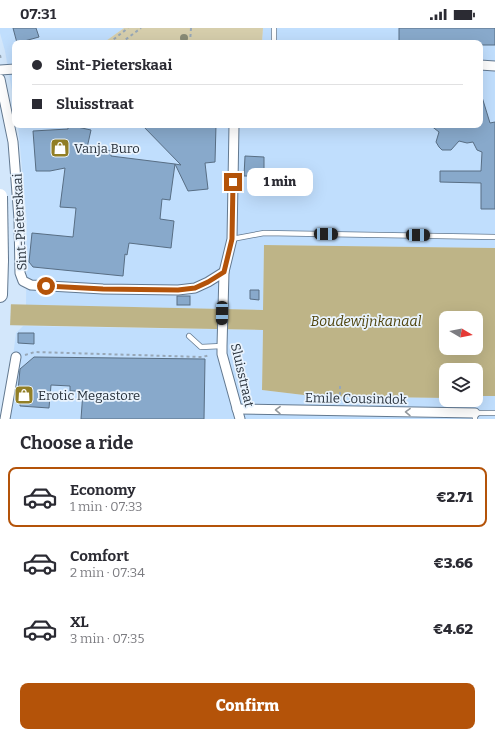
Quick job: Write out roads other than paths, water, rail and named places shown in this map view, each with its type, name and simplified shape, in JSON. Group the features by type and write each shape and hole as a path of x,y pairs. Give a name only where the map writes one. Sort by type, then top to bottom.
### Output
{"main road":[{"name":"Sint-Pieterskaai","path":"0,196 0,295"}],"street":[{"path":"483,66 495,66"},
{"path":"0,70 12,69"},
{"name":"Sint-Pieterskaai","path":"0,79 13,142 19,219 20,273 23,280 31,285 103,289 178,290 195,288 224,272"},
{"path":"224,272 232,239 234,128"},
{"name":"Sluisstraat","path":"224,272 222,301 222,346 240,419"},
{"path":"5,419 16,357"},
{"name":"Emile Cousindok","path":"238,409 475,416"}],"lane":[{"path":"274,28 274,40"},
{"path":"232,239 264,233 495,237"},
{"path":"189,336 201,347 222,346"},
{"path":"475,416 495,413"}],"water":[{"name":"Boudewijnkanaal","path":"264,245 495,248 495,396 483,396 483,363 439,363 439,398 312,396 262,390 263,330 0,325 0,304 263,310"}],"place":[{"name":"Vanja Buro","path":"60,148"},
{"name":"Erotic Megastore","path":"24,395"}]}
